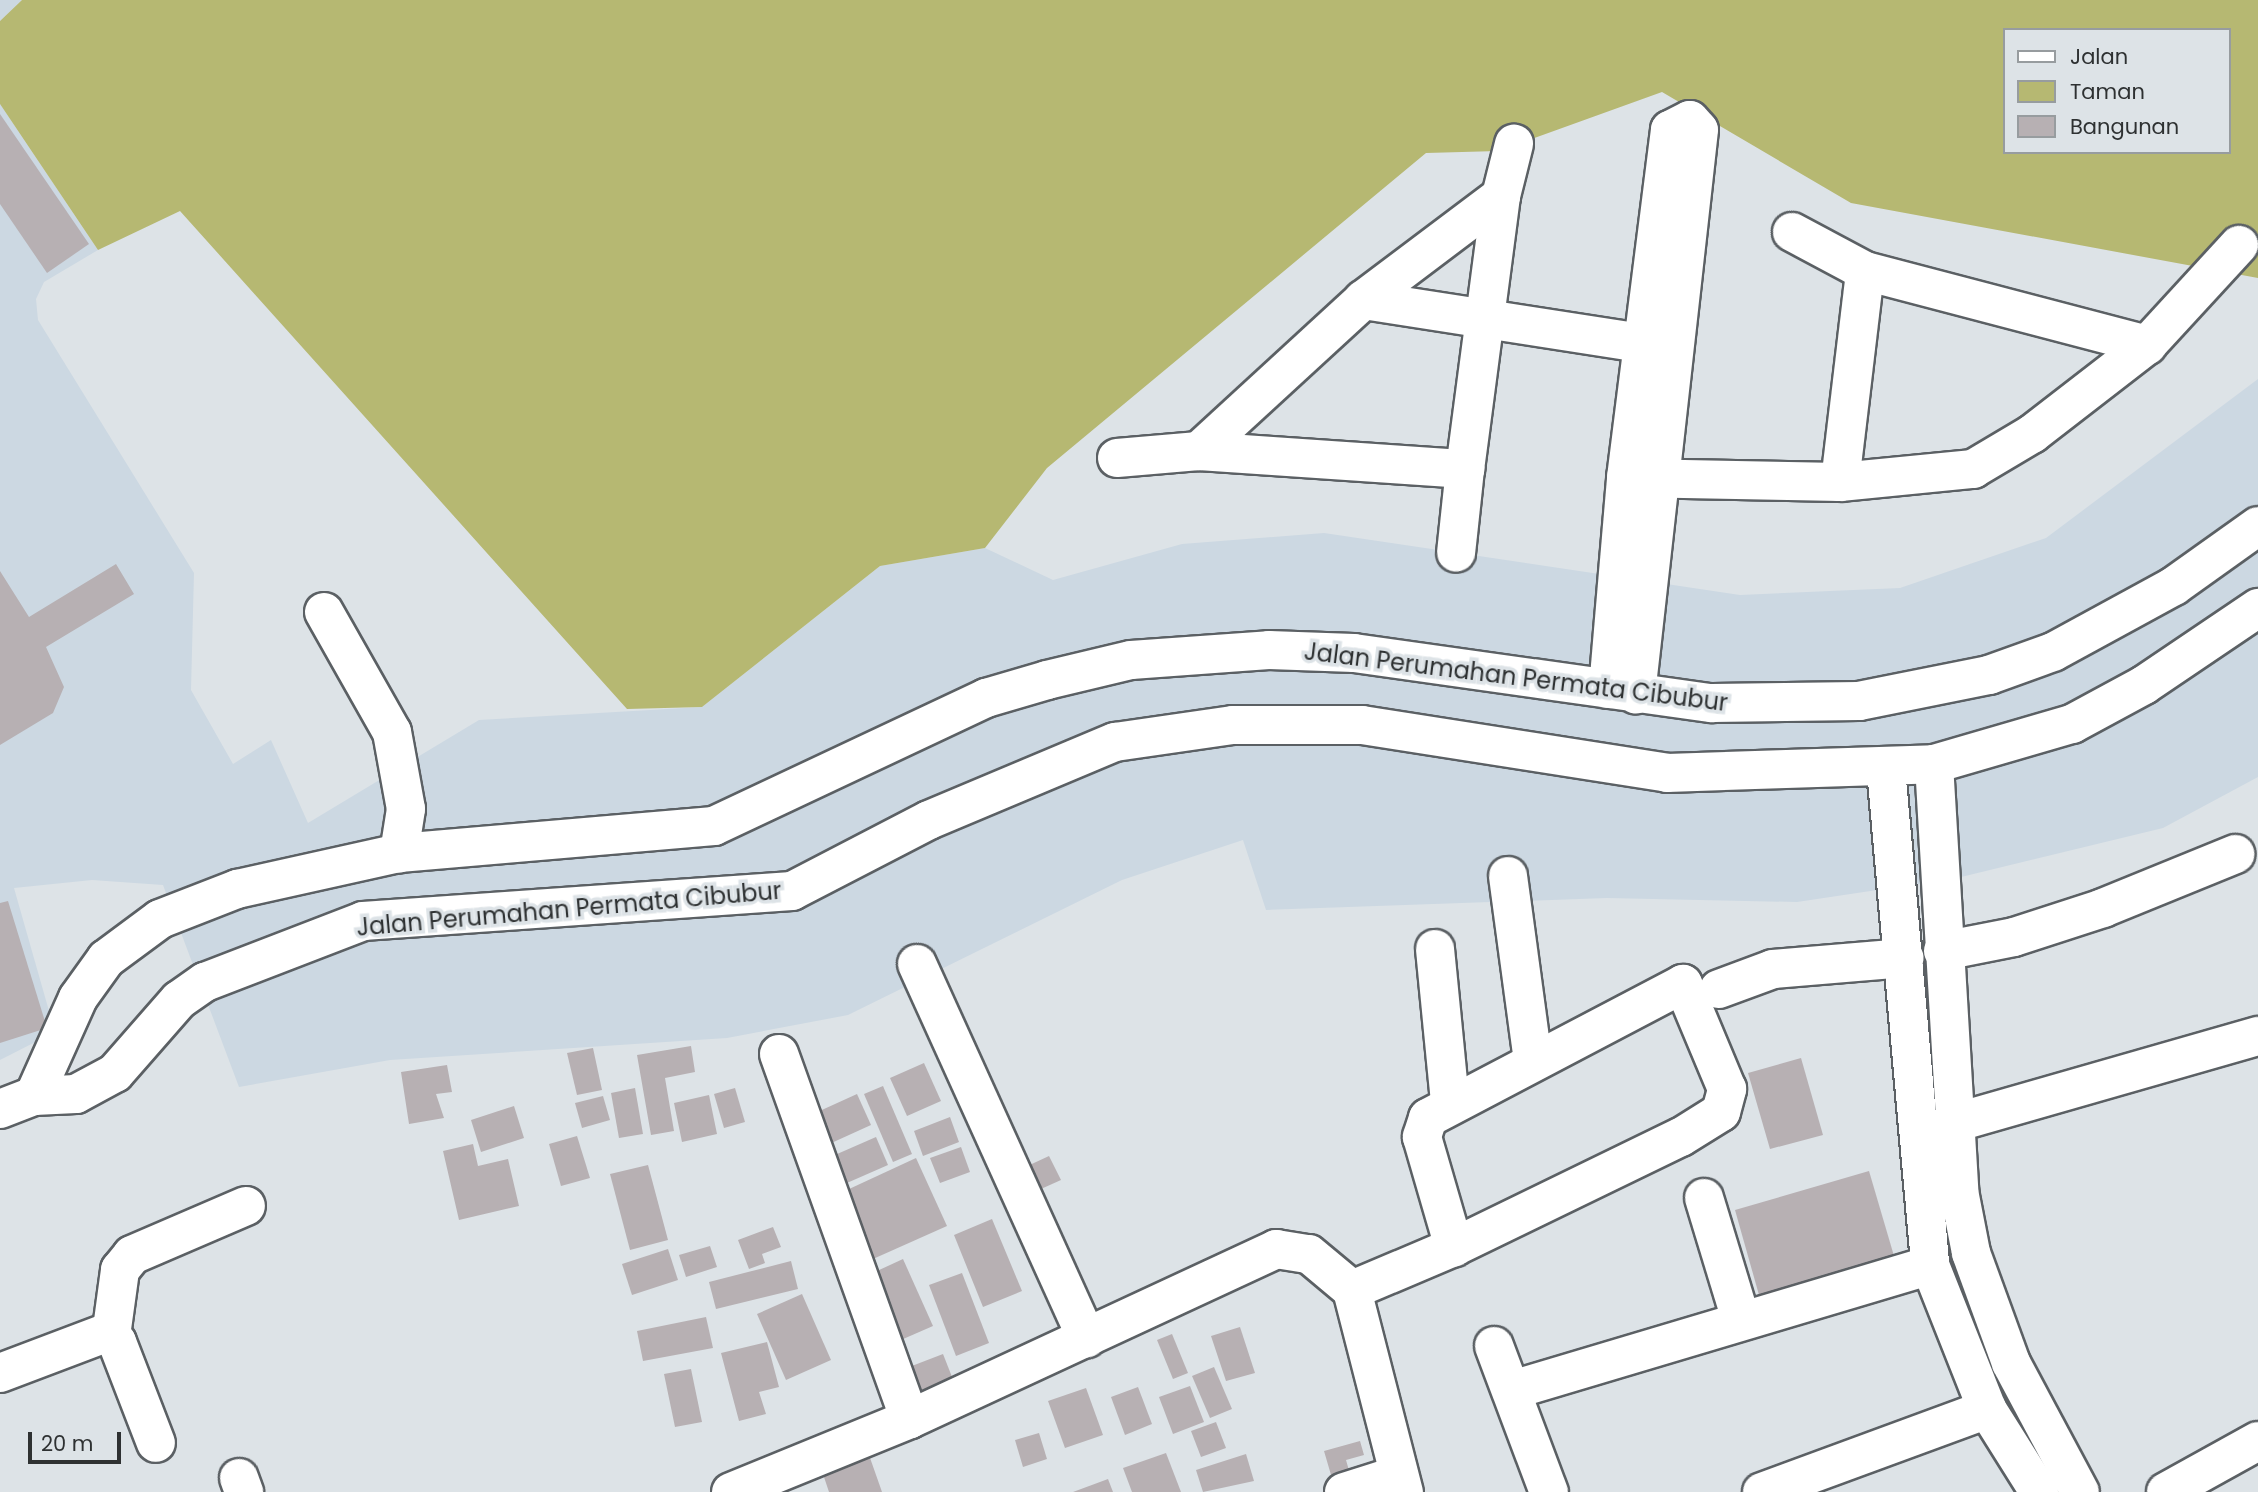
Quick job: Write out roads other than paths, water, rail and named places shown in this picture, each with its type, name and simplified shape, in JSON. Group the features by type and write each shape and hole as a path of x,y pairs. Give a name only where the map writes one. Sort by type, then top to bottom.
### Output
{"street":[{"path":"1456,553 1501,196 1514,144"},
{"path":"1199,451 1363,300 1501,196"},
{"path":"1792,232 1866,271 2147,345"},
{"path":"1641,479 1840,482 1973,469 2032,434 2147,345 2239,245"},
{"path":"1840,482 1866,271"},
{"path":"1363,300 1659,346 1641,479 1622,691"},
{"path":"1117,458 1199,451 1465,469"},
{"name":"Jalan Perumahan Permata Cibubur","path":"17,1103 78,998 99,969 160,919 237,889 399,853 714,826 986,698 1131,660 1269,650 1354,653 1622,691 1783,705 1859,701 1989,675 2102,628 2203,568 2258,526"},
{"name":"Jalan Perumahan Permata Cibubur","path":"17,1103 76,1094 115,1073 179,1000 205,982 363,921 792,891 929,820 1115,742 1233,724 1362,725 1667,773 1886,769 1934,764 2072,724 2144,685 2258,608"},
{"path":"324,612 391,732 406,809 399,853"},
{"path":"1934,764 1959,1191 1991,1314 2041,1427 2080,1492"},
{"path":"1886,769 1905,958 1930,1265 1987,1409 2039,1492"},
{"path":"1943,951 2014,937 2103,908 2235,854"},
{"path":"1507,876 1534,1060"},
{"path":"1435,949 1450,1102"},
{"path":"1719,989 1773,969 1905,958"},
{"path":"917,964 1087,1338"},
{"path":"1352,1290 1454,1247 1710,1121 1726,1101 1727,1088 1683,984 1450,1102 1428,1118 1422,1137 1454,1247"},
{"path":"1954,1123 2258,1036"},
{"path":"779,1055 910,1419"},
{"path":"1704,1198 1741,1321"},
{"path":"156,1443 111,1336 120,1270 132,1255 246,1206"},
{"path":"731,1492 910,1419 1276,1249 1310,1254 1352,1290 1401,1483 1344,1492"},
{"path":"1512,1390 1930,1265"},
{"path":"0,1373 102,1333 111,1336"},
{"path":"1494,1346 1549,1492"},
{"path":"1762,1492 1987,1409"},
{"path":"2166,1492 2258,1441"}]}
